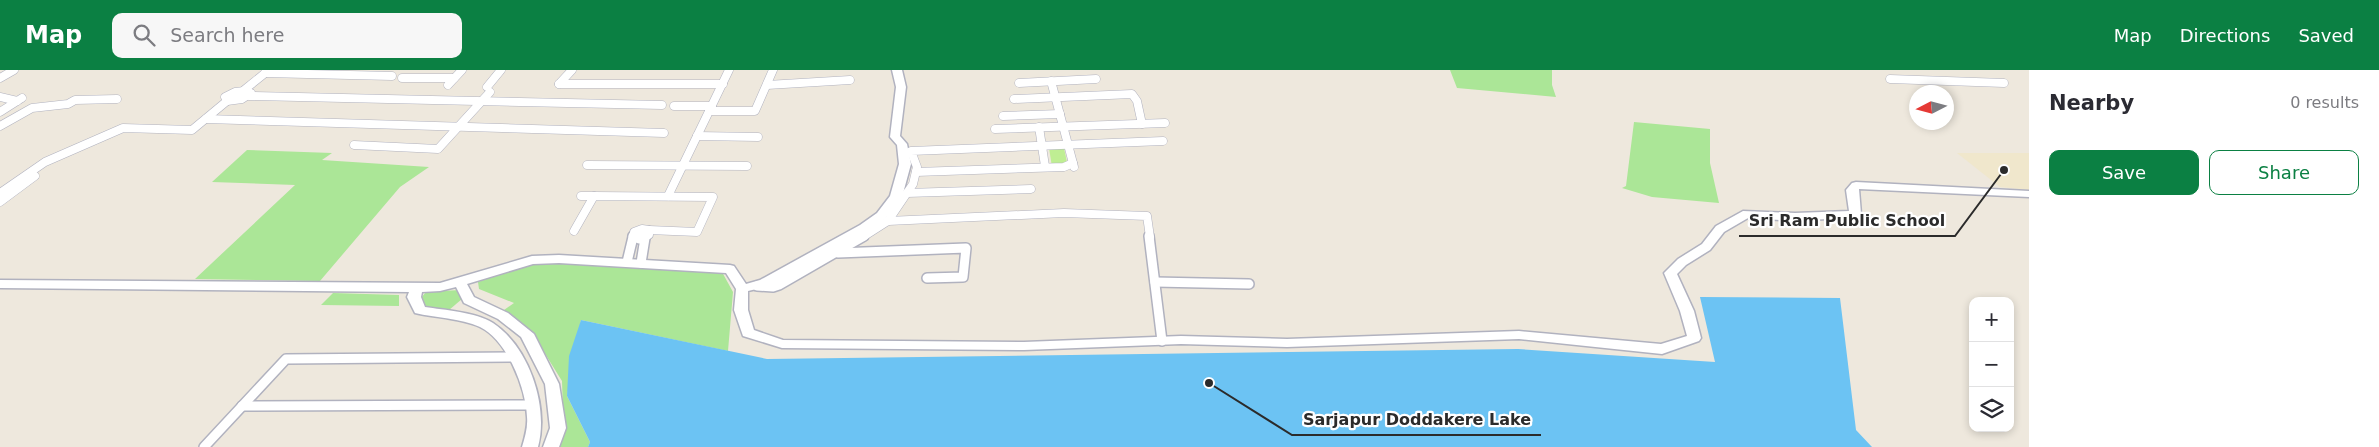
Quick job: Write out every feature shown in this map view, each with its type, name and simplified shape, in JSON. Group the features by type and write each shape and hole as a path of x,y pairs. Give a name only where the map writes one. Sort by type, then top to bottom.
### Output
{"main road":[{"path":"742,290 765,283 864,228 881,216 896,197 905,164 902,144 895,137 901,86 897,70"},
{"path":"0,284 416,288 460,282 532,260 626,262 730,269 742,290 741,310 748,333 782,344 1024,346 1162,341 1287,343 1519,335 1662,349 1694,338 1687,311 1670,273 1682,262 1706,247 1720,229 1737,218 1747,214 1795,217 1855,214 1852,190 1856,185 2029,194"},
{"path":"460,282 469,300 503,316 527,334 552,384 558,428 551,447"},
{"path":"416,288 414,296 420,310 487,325 510,349 530,387 535,418 533,440 530,447"}],"street":[{"path":"0,78 14,70"},
{"path":"448,85 462,70"},
{"path":"354,145 438,149 481,103 501,70"},
{"path":"572,70 559,84 723,84"},
{"path":"668,196 729,70"},
{"path":"674,106 755,112 773,70"},
{"path":"246,93 267,72 392,76"},
{"path":"402,78 454,78"},
{"path":"1019,83 1096,78"},
{"path":"767,84 850,80"},
{"path":"1890,80 2004,83"},
{"path":"916,172 1045,166 1064,167 1074,165 1051,81"},
{"path":"0,193 45,162 123,128 192,130 227,101 224,98 228,95 246,93 481,103 662,106"},
{"path":"1014,99 1132,94 1137,101 1142,124"},
{"path":"0,96 20,100"},
{"path":"0,112 20,100"},
{"path":"0,126 32,108 68,104 75,100 117,100"},
{"path":"1003,116 1060,114"},
{"path":"206,119 664,134"},
{"path":"995,128 1165,123"},
{"path":"1039,127 1045,166"},
{"path":"0,202 53,162 88,147 123,128"},
{"path":"697,136 758,136"},
{"path":"756,286 773,287 838,253 888,221 914,184 917,168 912,151 1163,141"},
{"path":"587,164 747,166"},
{"path":"907,193 1031,189"},
{"path":"581,196 713,197 697,232 647,234 639,229 632,234 633,237 626,262"},
{"path":"574,231 594,196"},
{"path":"888,221 1064,213 1147,216 1162,341"},
{"path":"641,263 647,234"},
{"path":"838,253 966,248 963,277 927,278"},
{"path":"1155,282 1249,284"},
{"path":"204,447 286,359 514,357"},
{"path":"242,406 532,405"}],"shaded area":[{"path":"1957,153 2029,153 2029,190 2000,187"}],"green space":[{"path":"1450,70 1552,70 1552,85 1556,97 1457,88"},
{"path":"1634,122 1710,129 1710,163 1719,203 1652,197 1622,188 1626,186"},
{"path":"1049,148 1064,148 1068,167 1052,167"},
{"path":"247,150 332,153 322,160 429,167 400,187 320,281 195,279 295,185 212,182"},
{"path":"543,262 722,272 733,292 728,351 581,320 567,396 590,442 588,447 559,447 563,411 562,381 534,336 504,310 514,303 479,289 478,282 523,266"},
{"path":"460,290 462,299 449,310 425,308 421,298 426,292"},
{"path":"333,293 399,295 399,306 321,305"}],"water":[{"path":"1700,297 1840,298 1856,430 1872,447 588,447 590,442 567,396 569,356 581,320 767,359 1518,349 1715,362"}],"place":[{"name":"Sri Ram Public School","path":"2004,170"},
{"name":"Sarjapur Doddakere Lake","path":"1209,383"}]}
